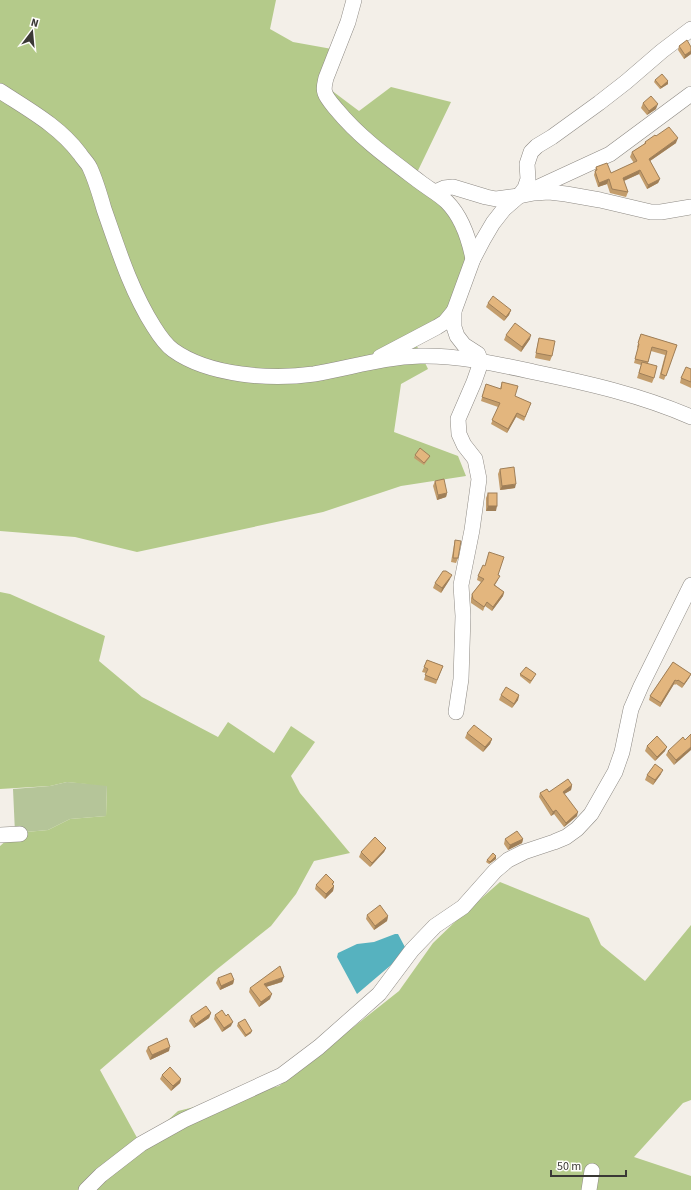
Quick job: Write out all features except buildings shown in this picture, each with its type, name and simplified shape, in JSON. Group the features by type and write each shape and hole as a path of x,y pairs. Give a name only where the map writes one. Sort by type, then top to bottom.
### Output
{"street":[{"path":"354,0 348,22 326,78 324,85 325,92 332,104 350,126 381,152 448,203 455,213 470,244 474,260"},
{"path":"456,712 461,678 463,616 461,585 471,537 479,479 475,459 464,444 460,434 458,419 481,362 478,354 464,345 457,336 453,319 454,311 474,260 493,223 504,209 519,196 525,188 528,179 527,164 531,152 574,122 691,29"},
{"path":"0,91 51,124 72,144 90,167 118,248 139,299 148,316 159,335 172,350 196,362 222,371 252,375 291,377 315,374 372,361 420,356 445,357 481,362 558,377 640,398 691,417"},
{"path":"519,196 610,154 691,94"},
{"path":"435,192 444,188 453,187 496,199 549,192 600,200 651,212 691,207"},
{"path":"372,361 437,327 454,311"},
{"path":"86,1190 101,1175 141,1144 184,1120 282,1075 319,1047 379,994 412,950 435,926 463,907 495,871 508,860 519,854 566,837 577,829 591,814 615,772 622,752 628,722 634,703 652,662 691,585"},
{"path":"0,835 20,834"},
{"path":"589,1190 592,1171"}],"green space":[{"path":"0,0 276,0 270,29 293,42 332,49 319,81 359,111 391,87 451,102 412,183 440,193 476,241 450,306 415,342 428,369 401,384 394,432 458,456 466,476 401,486 323,512 137,552 75,537 0,531"},
{"path":"0,592 10,594 105,636 99,661 142,697 218,737 228,722 274,753 291,726 315,742 291,776 300,793 350,853 314,861 296,894 271,926 216,970 100,1070 141,1145 178,1111 279,1086 399,991 433,943 500,882 589,918 601,945 645,981 691,925 691,1100 683,1103 634,1157 691,1176 691,1190 0,1190 0,846 15,833 48,830 70,819 106,816 107,786 67,782 50,786 0,789"},
{"path":"67,782 107,785 106,816 70,819 48,830 15,833 13,789 50,786"}],"water":[{"path":"398,934 406,949 404,954 357,994 337,957 338,953 357,944 374,942"}]}
